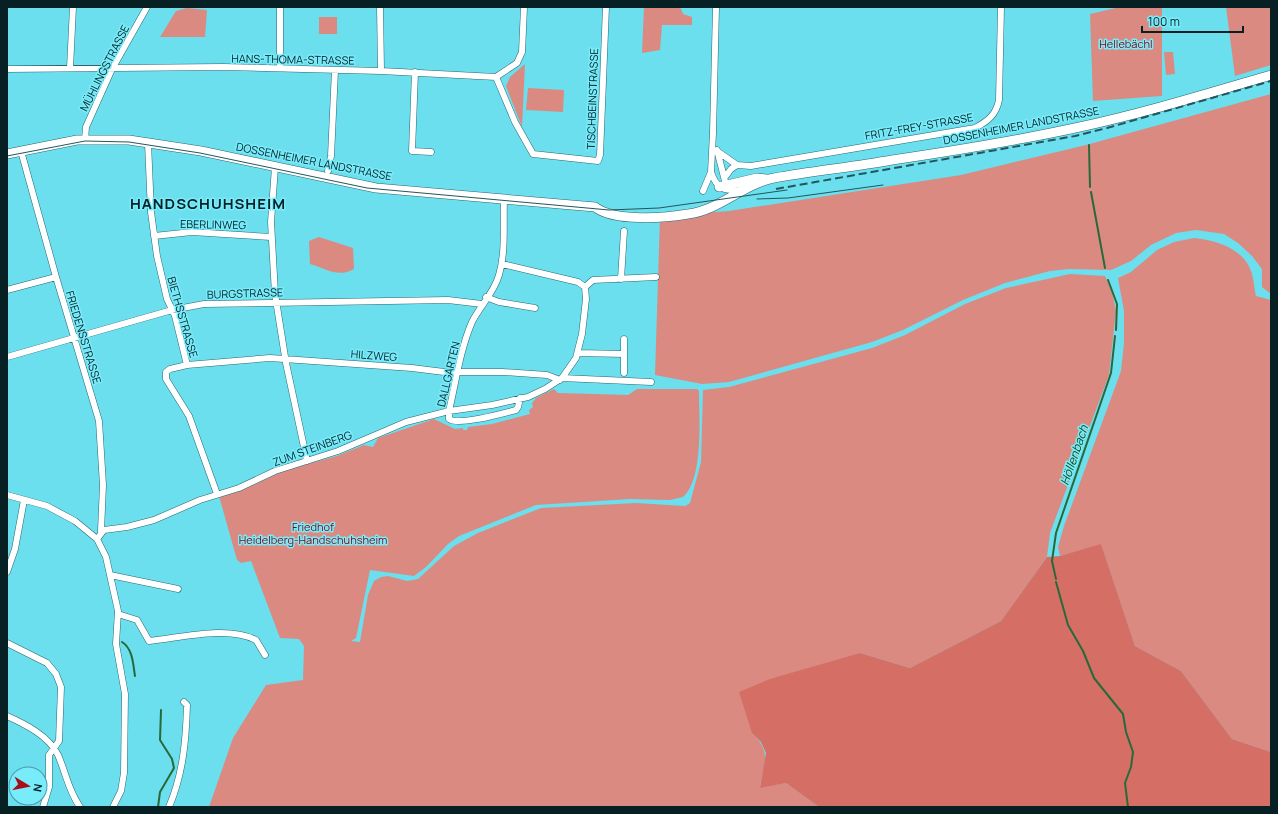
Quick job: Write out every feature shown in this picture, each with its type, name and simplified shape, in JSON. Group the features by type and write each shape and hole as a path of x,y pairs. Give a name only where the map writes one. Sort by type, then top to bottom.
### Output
{"main road":[{"name":"DOSSENHEIMER LANDSTRASSE","path":"688,214 696,208 719,198 724,185 757,178 771,179 901,159 1074,128 1127,116 1271,75"},
{"name":"DOSSENHEIMER LANDSTRASSE","path":"7,154 85,140 110,139 200,151 376,188 595,207 607,213 641,217 688,214 708,210 744,190 771,179"}],"street":[{"path":"70,68 73,7"},
{"name":"MÜHLINGSTRASSE","path":"85,140 86,127 112,69 147,7"},
{"path":"280,7 280,68"},
{"path":"380,7 381,71"},
{"path":"496,77 517,63 520,57 522,52 524,7"},
{"name":"TISCHBEINSTRASSE","path":"496,77 515,122 533,154 598,161 600,155 606,7"},
{"path":"716,7 711,172 714,181 724,185"},
{"name":"FRITZ-FREY-STRASSE","path":"737,165 755,166 970,128 985,123 998,108 1000,100 1001,7"},
{"name":"HANS-THOMA-STRASSE","path":"7,69 112,69 193,66 415,72 496,77"},
{"path":"328,171 331,156 335,70"},
{"path":"415,72 412,152 431,152"},
{"path":"713,133 724,185"},
{"name":"BIETHSSTRASSE","path":"148,143 149,189 154,236 164,288 172,310 187,365 168,370 166,379 189,416 217,494"},
{"path":"717,150 737,165 731,169 724,185"},
{"name":"FRIEDENSSTRASSE","path":"22,151 56,277 99,421 103,485 102,531"},
{"path":"275,167 272,193 272,237 276,302 307,461"},
{"path":"702,191 711,172"},
{"name":"DOSSENHEIMER LANDSTRASSE","path":"724,185 744,190"},
{"path":"482,304 496,285 502,264 504,199"},
{"path":"621,279 624,231"},
{"name":"EBERLINWEG","path":"154,236 192,232 272,237"},
{"path":"502,264 578,282 585,287 593,280 656,277"},
{"path":"7,290 56,277"},
{"name":"ZUM STEINBERG","path":"102,531 145,523 217,494 239,488 275,471 338,451 397,425 449,411 492,405 520,398 545,389 561,379 570,368 578,353 586,299 585,287"},
{"path":"486,298 499,302 535,308"},
{"name":"BURGSTRASSE","path":"7,358 172,310 211,304 448,300 482,304"},
{"name":"DALLGARTEN","path":"482,304 468,333 449,411 449,419 452,421 469,419 516,410 520,398"},
{"path":"624,339 624,373"},
{"path":"578,353 624,354"},
{"name":"HILZWEG","path":"187,365 263,358 412,368 444,372 458,371 541,375 561,379"},
{"path":"561,379 651,382"},
{"path":"7,495 47,506 81,525 97,539 106,557 118,614 115,637 125,694 124,764 122,786 113,807"},
{"path":"7,572 15,549 24,500"},
{"path":"97,539 102,531"},
{"path":"110,575 178,589"},
{"path":"118,614 137,620 149,641 196,634 235,634 256,640 265,655"},
{"path":"7,643 47,663 60,680 62,696 59,741 49,755 49,787 43,807"},
{"path":"169,807 180,779 183,764 187,705 184,702"},
{"path":"7,716 37,732 53,749 59,758 72,795 80,807"}],"green space":[{"path":"644,7 680,7 683,14 692,17 692,25 662,25 660,50 642,53"},
{"name":"Hellebächl","path":"1120,7 1162,7 1162,96 1093,101 1090,14"},
{"path":"1226,7 1271,7 1271,65 1235,76"},
{"path":"187,8 207,10 205,37 160,37 176,11"},
{"path":"319,17 337,17 337,34 319,34"},
{"path":"1164,52 1173,52 1175,74 1166,75"},
{"path":"525,64 522,127 506,86 510,77"},
{"path":"528,88 564,90 563,112 526,110"},
{"path":"1271,94 1271,294 1262,287 1262,269 1252,256 1238,243 1224,234 1196,230 1176,233 1151,245 1131,261 1111,270 1069,269 1050,271 1005,283 963,300 903,330 872,342 729,382 702,384 655,375 660,216 729,211 961,175 1086,145"},
{"path":"319,237 353,248 354,269 348,272 338,273 310,264 309,241"},
{"path":"1194,238 1219,243 1242,256 1251,271 1256,296 1271,300 1271,752 1232,739 1181,671 1135,646 1101,545 1060,556 1058,547 1064,526 1121,371 1124,343 1124,311 1118,278 1131,272 1157,250 1174,242"},
{"name":"Friedhof Heidelberg-Handschuhsheim","path":"1070,274 1105,276 1112,292 1116,311 1109,375 1050,533 1047,557 1001,621 910,668 860,653 752,733 762,746 765,758 760,787 786,783 819,807 209,807 233,738 266,685 303,680 304,646 299,639 280,638 251,561 241,563 237,560 219,496 237,492 286,470 337,456 364,445 373,447 378,438 434,419 455,429 463,428 463,430 467,430 468,427 492,424 530,414 529,410 533,407 532,403 536,398 554,389 558,393 628,395 637,389 697,389 699,391 699,447 697,462 690,488 683,497 670,500 630,499 536,505 459,536 448,544 426,567 414,576 370,570 356,638 351,641 360,642 368,595 374,581 381,577 388,576 407,581 418,579 454,546 478,533 541,508 636,503 685,506 690,503 701,462 703,390 729,387 872,348 905,335 965,304 1006,288"}],"shaded area":[{"path":"1101,544 1135,646 1181,671 1232,739 1271,752 1271,807 819,807 786,783 760,788 766,753 761,742 752,733 739,692 770,679 860,653 910,668 1001,621 1047,557 1060,556"}],"waterway":[{"name":"Höllenbach","path":"1089,145 1090,187"},
{"name":"Höllenbach","path":"1091,192 1105,268"},
{"name":"Höllenbach","path":"1108,280 1117,304 1116,330"},
{"name":"Höllenbach","path":"1056,579 1052,561 1056,533 1111,373 1115,336"},
{"name":"Höllenbach","path":"1056,582 1068,625 1083,651 1094,678 1123,714 1126,732 1133,752 1131,767 1125,783 1128,807"},
{"path":"122,642 126,645 130,653 135,676"},
{"path":"158,807 160,792 174,768 172,759 160,740 161,710"}],"tram line":[{"path":"7,156 85,141 129,142 200,153 367,188 609,210 659,208 787,190"},
{"path":"757,199 788,198 883,185"}],"railway":[{"path":"776,189 1075,136 1271,81"}],"district":[{"name":"HANDSCHUHSHEIM","path":"208,203"}]}
